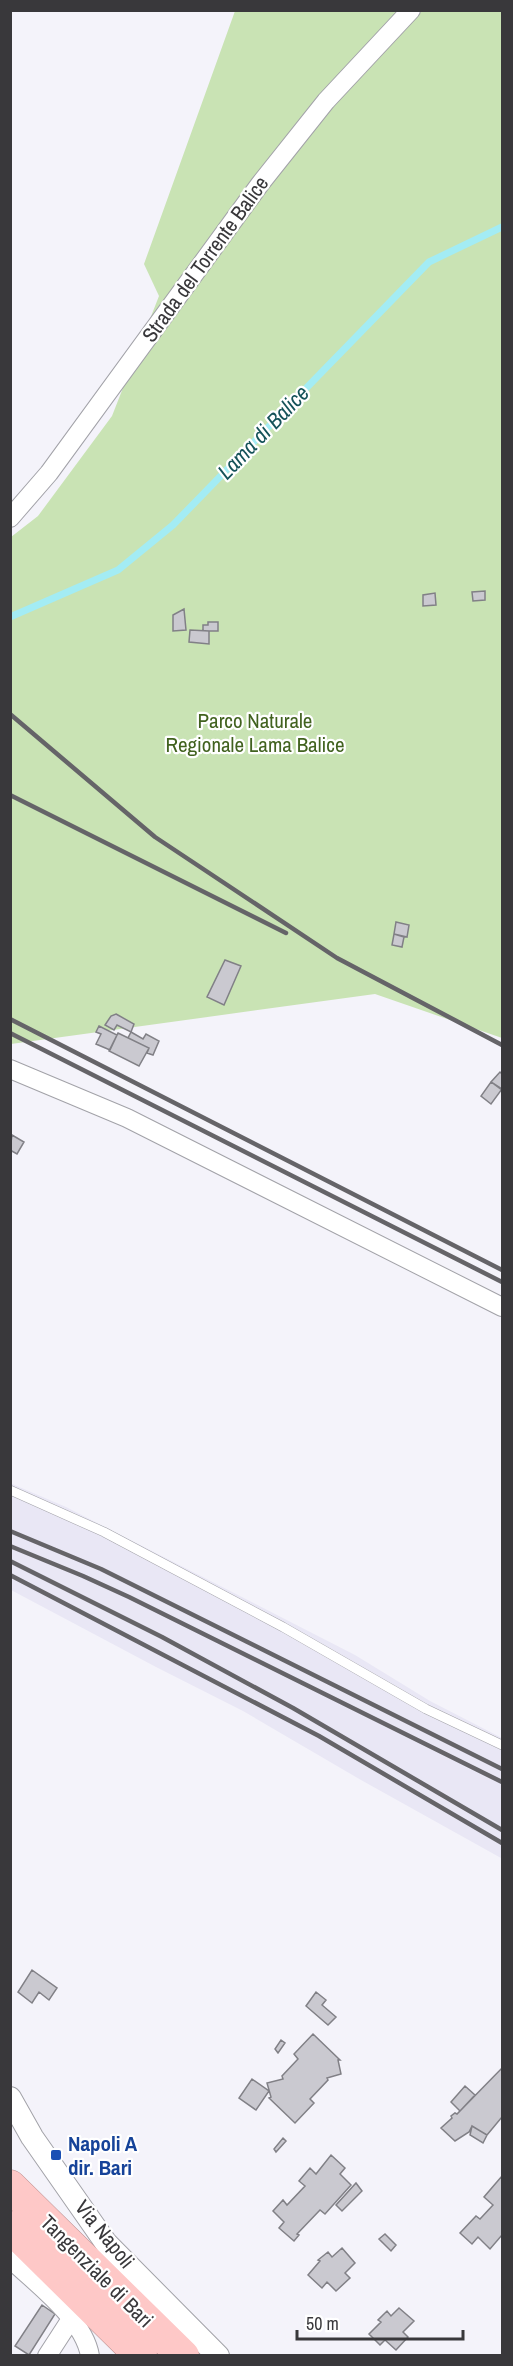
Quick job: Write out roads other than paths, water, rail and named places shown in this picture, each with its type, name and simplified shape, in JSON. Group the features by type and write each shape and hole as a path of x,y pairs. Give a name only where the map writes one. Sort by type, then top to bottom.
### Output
{"highway":[{"name":"Tangenziale di Bari","path":"10,2186 183,2355"},
{"name":"Tangenziale di Bari","path":"10,2227 141,2355"}],"street":[{"name":"Strada del Torrente Balice","path":"10,518 49,473 260,184 326,101 411,10"},
{"path":"10,1069 127,1118 502,1307"},
{"name":"Via Napoli","path":"10,2098 32,2137 106,2243 218,2355"},
{"path":"10,2259 71,2319 87,2342 90,2355"},
{"path":"47,2355 71,2319"}],"lane":[{"path":"10,1490 104,1532 284,1627 426,1709 502,1745"}],"waterway":[{"name":"Lama di Balice","path":"10,617 118,570 173,525 429,262 502,227"}],"railway":[{"path":"10,714 155,837 337,958 502,1045"},
{"path":"10,795 286,933"},
{"path":"10,1019 502,1270"},
{"path":"10,1033 502,1282"},
{"path":"10,1531 101,1569 502,1769"},
{"path":"10,1546 129,1597 502,1782"},
{"path":"10,1561 162,1637 293,1708 502,1830"},
{"path":"10,1575 319,1736 502,1843"}],"place":[{"name":"Napoli A dir. Bari","path":"56,2155"}],"park label":[{"name":"Parco Naturale Regionale Lama Balice","path":"255,732"}]}
